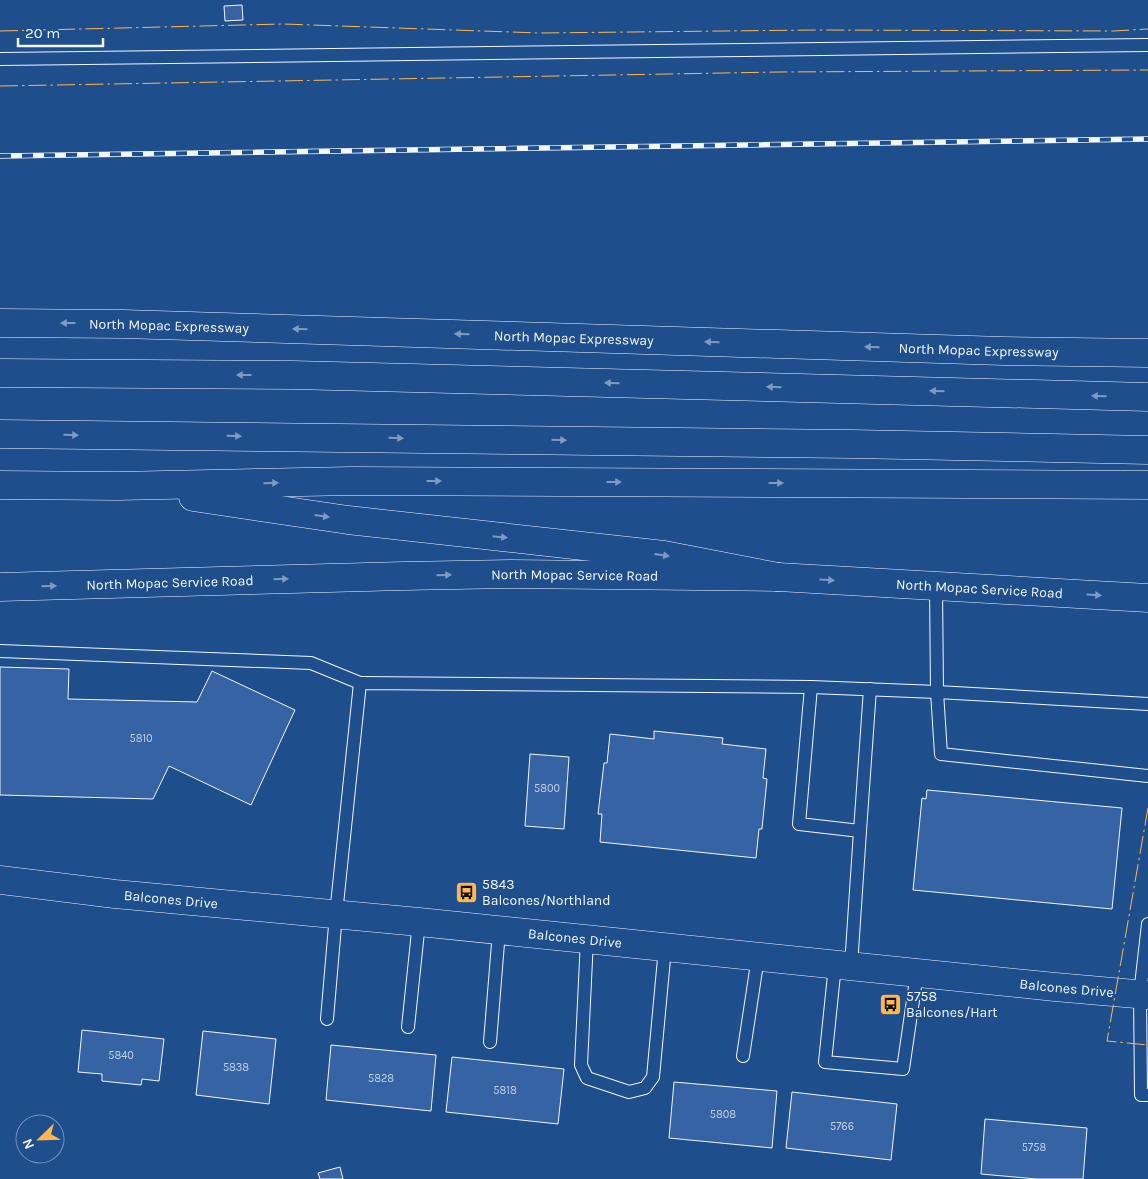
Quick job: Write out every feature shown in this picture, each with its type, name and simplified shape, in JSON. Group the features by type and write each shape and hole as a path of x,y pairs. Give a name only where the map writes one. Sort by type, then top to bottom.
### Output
{"main road":[{"name":"North Mopac Expressway","path":"0,323 133,324 1148,353"},
{"path":"0,363 94,374"},
{"path":"0,372 293,376 1148,397"},
{"path":"8,434 1148,450"},
{"path":"0,485 118,486 352,481 1148,485"},
{"path":"118,486 348,520 664,555 778,577"},
{"name":"North Mopac Service Road","path":"0,588 512,574 778,577 1148,598"},
{"name":"Balcones Drive","path":"0,880 115,894 419,922 1144,995"}],"lane":[{"path":"0,59 1148,45"},
{"path":"936,586 937,692 941,754 1148,776"},
{"path":"0,651 311,663 360,683 811,687 1148,704"},
{"path":"327,1019 360,683"},
{"path":"811,687 799,824 860,832"},
{"path":"870,689 860,832 843,966 825,1062 903,1069 917,973"},
{"path":"408,1027 419,922"},
{"path":"1148,924 1141,1095 1148,1096"},
{"path":"490,1042 499,930"},
{"path":"587,939 582,1065 587,1078 629,1092 645,1088 653,1076 666,948"},
{"path":"744,1056 758,957"}],"building":[{"path":"242,5 243,20 225,21 224,6"},
{"path":"0,667 69,669 68,699 197,702 212,671 295,710 251,805 169,766 153,799 0,795"},
{"path":"654,731 723,738 722,744 766,749 763,778 767,779 762,829 759,829 756,858 600,842 602,814 598,814 604,763 607,763 610,734 654,739"},
{"path":"530,754 569,757 564,829 525,826"},
{"path":"927,790 1122,808 1112,909 913,890 922,798 926,799"},
{"path":"82,1030 164,1039 159,1081 142,1079 141,1085 102,1081 102,1074 78,1072"},
{"path":"203,1031 276,1039 269,1104 196,1095"},
{"path":"331,1045 436,1055 431,1111 326,1100"},
{"path":"452,1057 564,1069 558,1124 446,1112"},
{"path":"674,1082 777,1091 772,1148 669,1138"},
{"path":"792,1092 897,1104 891,1160 786,1148"},
{"path":"985,1119 1087,1128 1083,1179 1037,1179 981,1174"},
{"path":"340,1167 343,1179 320,1179 318,1173"}],"railway":[{"path":"0,156 1148,139"}],"power":[{"path":"0,31 283,24 539,33 817,30 1114,31 1148,29"},
{"path":"0,86 779,72 1148,70"},
{"path":"1148,808 1107,1041 1148,1045"}],"place":[{"name":"5843 Balcones/Northland","path":"466,892"},
{"name":"5758 Balcones/Hart","path":"890,1004"}]}
